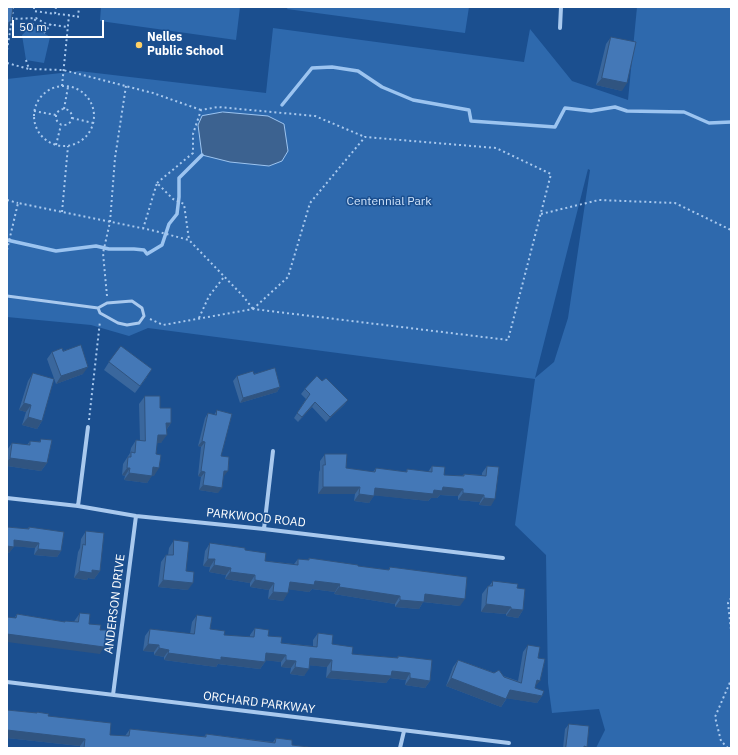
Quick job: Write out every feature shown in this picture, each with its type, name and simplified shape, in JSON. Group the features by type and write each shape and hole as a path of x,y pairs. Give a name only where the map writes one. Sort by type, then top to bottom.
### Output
{"street":[{"path":"560,28 562,7"},
{"path":"78,506 88,427"},
{"path":"264,529 273,451"},
{"name":"PARKWOOD ROAD","path":"7,498 78,506 136,516 264,529 503,558"},
{"name":"ANDERSON DRIVE","path":"113,695 136,516"},
{"name":"ORCHARD PARKWAY","path":"7,682 509,743"},
{"path":"400,748 404,731"}],"lane":[{"path":"7,296 98,308 108,303 132,301 142,308 144,316 139,323 127,325 118,323 100,314 98,308"}],"path":[{"path":"7,50 13,7"},
{"path":"32,25 35,18 34,7"},
{"path":"55,14 56,7"},
{"path":"34,11 78,16 79,7"},
{"path":"62,86 69,15"},
{"path":"12,19 35,18 46,24 68,27"},
{"path":"44,33 51,24"},
{"path":"26,60 30,69"},
{"path":"7,63 30,69 63,70 153,93 201,110 218,107 315,116 366,138 496,148 551,174 508,340 253,309 163,325 155,321"},
{"path":"62,86 76,88 83,93 89,99 94,114 90,131 77,144 68,146 56,146 48,142 41,137 34,122 35,105 40,98 46,91 54,87 62,86"},
{"path":"64,109 68,86"},
{"path":"108,303 102,253 110,222 115,158 126,86"},
{"path":"61,125 57,122 56,115 60,110 64,109"},
{"path":"61,125 69,124 72,118 70,112 64,109"},
{"path":"143,229 157,183 193,153 193,134 201,110"},
{"path":"34,111 56,115"},
{"path":"72,118 93,123"},
{"path":"56,146 61,125"},
{"path":"253,309 288,277 310,203 366,138"},
{"path":"62,212 68,146"},
{"path":"157,183 173,199 184,204 188,240"},
{"path":"7,200 151,230 188,240 243,296 253,309"},
{"path":"541,214 599,200 675,203 731,230"},
{"path":"7,250 18,203"},
{"path":"198,319 209,296 224,277"},
{"path":"88,427 100,318"},
{"path":"731,598 728,603 731,630"},
{"path":"728,748 721,741 715,717 731,680"}],"green space":[{"path":"101,7 240,7 236,40 100,21"},
{"path":"288,7 469,7 465,33 287,9"},
{"name":"Centennial Park","path":"637,7 731,7 731,748 596,748 605,730 599,709 552,713 548,683 546,555 515,525 535,379 148,328 129,336 91,325 7,317 7,79 79,71 266,93 273,28 524,62 530,29 572,81 628,100","holes":["588,169 590,170 568,318 554,362 535,378"]},
{"path":"32,25 50,37 44,63 26,60 22,35"}],"shaded area":[{"path":"223,112 268,116 284,124 288,151 282,161 269,166 230,162 202,155 198,125 202,116"}],"building":[{"path":"7,7 13,7 11,22 9,22 7,42"},
{"path":"611,37 636,42 627,83 602,78"},
{"path":"81,345 88,367 61,376 52,352 62,348 63,351"},
{"path":"121,346 152,369 140,386 109,362"},
{"path":"275,368 280,387 243,398 237,376 253,371 254,374"},
{"path":"33,373 54,379 42,421 28,417 31,405 24,403"},
{"path":"317,376 322,381 326,378 348,400 330,417 315,402 302,417 297,413 310,394 305,389"},
{"path":"145,396 160,396 160,408 171,408 171,423 166,423 167,435 158,435 156,454 161,455 159,468 153,467 152,476 129,473 130,468 127,468 128,457 131,457 131,452 135,453 136,440 145,441"},
{"path":"217,410 232,414 221,456 229,457 228,471 224,471 222,488 203,485 205,472 201,471 205,442 202,441 208,413 216,415"},
{"path":"41,439 52,440 47,463 10,458 12,443 30,445 30,441 40,442"},
{"path":"325,454 347,454 346,468 375,472 376,468 407,472 407,469 432,472 432,466 445,467 444,475 464,476 464,474 486,476 487,466 499,467 495,499 484,498 484,495 463,493 463,489 443,487 442,491 434,490 433,494 375,488 374,496 359,494 360,487 323,487 323,465 325,465"},
{"path":"7,527 29,529 29,527 64,532 61,551 38,549 39,543 14,540 14,547 7,546"},
{"path":"86,531 104,533 100,571 92,570 92,573 79,571 83,544 85,545"},
{"path":"174,540 189,542 186,571 194,572 193,583 163,580 166,555 173,555"},
{"path":"210,543 245,548 245,550 266,553 265,561 298,565 298,559 309,560 309,558 389,570 390,567 467,577 465,599 425,594 424,602 400,600 400,596 339,587 340,584 315,581 314,585 290,582 288,593 273,592 274,583 255,580 255,575 230,572 231,568 214,565 215,559 208,559"},
{"path":"493,581 518,584 517,588 525,589 523,610 486,604 488,586 492,586"},
{"path":"80,613 90,614 89,624 101,625 100,630 107,630 104,647 7,634 7,617 16,618 17,614 65,622 78,622"},
{"path":"197,615 212,617 210,629 225,631 224,635 254,637 255,628 269,630 268,636 282,637 281,643 317,647 318,633 333,635 332,644 353,647 352,654 398,658 398,656 432,660 430,681 410,678 410,673 392,671 391,676 331,671 332,660 310,658 309,669 295,667 296,661 286,660 286,655 266,653 265,662 221,657 221,660 168,653 169,650 159,648 159,645 148,644 150,629 194,634"},
{"path":"528,645 540,647 538,658 545,659 540,681 537,680 535,688 544,691 542,696 510,690 506,699 451,678 458,660 494,673 499,670 504,677 521,683"},
{"path":"7,710 37,712 49,714 48,716 111,723 110,735 129,736 130,729 206,737 206,734 275,743 276,738 292,740 292,745 317,748 84,748 85,739 7,730"},
{"path":"569,724 589,726 587,747 566,748"}],"waterway":[{"path":"282,105 312,68 332,67 358,71 382,87 413,100 469,110 471,121 555,127 565,108 591,111 615,107 627,111 684,112 709,123 731,122"},
{"path":"7,240 56,251 96,246 109,249 144,250 147,254 162,245 169,224 177,214 179,178 202,155"}],"place":[{"name":"Nelles Public School","path":"139,45"}]}
